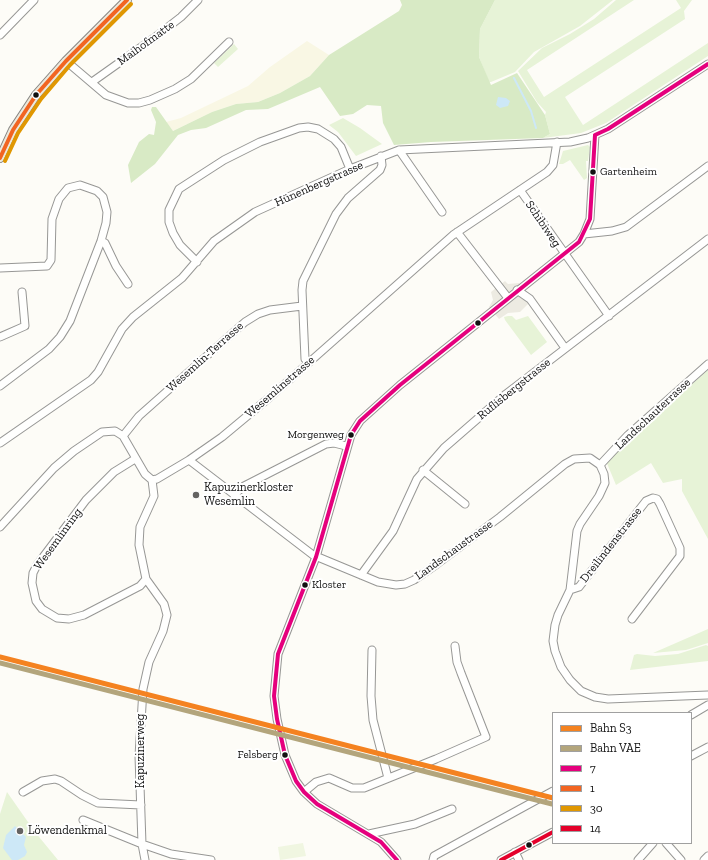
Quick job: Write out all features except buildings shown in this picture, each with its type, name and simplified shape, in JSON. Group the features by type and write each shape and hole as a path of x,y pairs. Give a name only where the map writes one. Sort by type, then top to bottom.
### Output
{"main road":[{"path":"0,156 13,130 28,106 66,61 127,0"}],"street":[{"path":"0,35 34,0"},
{"name":"Maihofmatte","path":"92,82 154,38 198,0"},
{"path":"66,61 106,95 128,103 150,100 176,90 191,79 229,42"},
{"name":"Hünenbergstrasse","path":"0,443 91,380 98,372 122,329 132,317 169,290 197,262 214,241 239,222 275,203 350,169 399,150 557,142 578,140 595,135 608,129 708,64"},
{"path":"197,262 180,245 173,234 169,222 169,210 179,189 224,160 260,142 299,128 308,127 318,129 334,139 340,147 350,169"},
{"path":"397,860 386,846 369,834 318,804 304,792 290,769 281,738 274,696 278,654 283,637 316,557 346,446 351,435 360,421 375,407 516,290 579,242 588,226 591,212 595,135"},
{"name":"Wesemlinstrasse","path":"152,480 157,479 189,460 222,437 457,232 550,169 555,158 557,142"},
{"path":"399,150 442,212"},
{"path":"308,362 305,359 302,306 303,280 336,214 348,198 380,170 382,165 381,156"},
{"path":"584,234 612,231 626,227 708,166"},
{"path":"0,268 47,266 51,260 52,219 59,199 68,188 71,186 80,185 93,189 103,197 107,212 102,241 75,309 60,337 37,359 0,386"},
{"name":"Schibiweg","path":"520,190 609,316"},
{"path":"457,232 508,298"},
{"name":"Ruflisbergstrasse","path":"361,575 393,531 408,495 423,470 477,418 565,348 609,316 708,239"},
{"path":"102,241 105,243 113,261 128,284"},
{"path":"516,290 530,299 565,348"},
{"path":"0,337 25,326 22,292"},
{"name":"Wesemlin-Terrasse","path":"123,436 139,416 245,322 258,314 270,310 302,306"},
{"name":"Landschauterrasse","path":"600,465 628,435 708,364"},
{"path":"0,527 54,468 74,450 102,432 115,431 123,436 128,441 135,459 145,474 152,480"},
{"path":"234,495 244,486 326,444 334,443 346,446"},
{"name":"Landschaustrasse","path":"189,460 316,557 378,582 396,585 410,582 484,529 574,459 590,458 600,465"},
{"name":"Wesemlinring","path":"135,459 114,472 99,484 37,564 33,573 33,593 36,601 49,615 62,619 75,619 140,586 146,579"},
{"path":"570,590 577,531 599,496 605,483 604,474 600,465"},
{"path":"423,470 465,504"},
{"name":"Kapuzinerweg","path":"146,860 142,844 139,756 143,689 149,662 163,631 167,615 164,604 146,579 141,557 139,535 140,527 154,496 152,480"},
{"name":"Dreilindenstrasse","path":"632,619 680,556 680,548 660,504 657,499 653,498 646,501 579,586 570,590 558,615 553,641 555,651 561,667 570,680 581,691 595,697 608,699 708,695"},
{"path":"304,792 323,779 329,778 357,789 388,778 486,737 461,674 457,662 455,646"},
{"path":"372,650 371,696 373,720 388,778"},
{"path":"692,714 708,705"},
{"path":"692,755 708,747"},
{"path":"23,792 42,781 55,779 98,803 141,805"},
{"path":"433,860 434,856 552,792"},
{"path":"369,834 415,824 452,809"},
{"path":"82,820 171,854 211,860"},
{"path":"501,860 552,833"},
{"path":"638,860 652,844"},
{"path":"667,844 681,860"},
{"path":"515,852 519,860"}],"shaded area":[{"path":"307,41 329,55 310,76 280,93 258,102 236,104 212,112 173,131 166,122 181,118 248,86 270,67"},
{"path":"505,281 508,284 519,283 527,292 528,304 520,312 508,313 499,319 489,307 493,300 491,292"}],"green space":[{"path":"400,0 495,0 480,29 479,57 491,85 517,73 545,115 550,134 543,138 431,142 394,145 383,123 381,106 367,105 353,114 340,116 320,87 268,109 246,110 206,128 191,130 178,135 155,164 131,183 128,165 139,142 149,134 154,135 156,122 151,110 152,107 156,107 173,131 212,112 236,104 258,102 280,93 310,76 329,55 399,11 402,5"},
{"path":"495,0 613,0 580,26 534,52 515,72 489,82 479,57 480,29"},
{"path":"616,0 634,0 527,70 544,97 681,8 676,0 692,0 684,11 685,19 565,97 583,125 708,43 708,56 606,123 581,133 543,138 550,134 545,115 546,112 537,102 518,71 542,48 570,34 594,19"},
{"path":"234,44 238,49 218,67 214,63"},
{"path":"343,118 382,144 356,156 338,132 329,125"},
{"path":"588,145 590,147 588,161 586,161 587,178 584,180 570,160 563,164 559,164 563,151"},
{"path":"512,316 516,320 528,316 547,342 531,355 505,320 504,317"},
{"path":"708,370 708,539 682,491 682,479 663,483 651,463 616,485 606,461"},
{"path":"708,629 708,643 686,650 653,653"},
{"path":"706,645 708,646 708,661 630,670 634,655 637,654 655,656 678,654"},
{"path":"7,792 35,832 58,860 0,860 0,814"},
{"path":"303,843 306,856 280,860 278,847"}],"water":[{"path":"498,97 506,98 510,101 508,106 500,108 496,105"},
{"path":"15,826 26,837 24,845 27,852 25,856 18,860 12,860 3,848 6,835"}],"waterway":[{"path":"514,78 531,111 536,128"}],"rail line":[{"name":"S3","path":"0,657 552,798"},
{"name":"VAE","path":"0,663 552,804"}],"transit line":[{"name":"1","path":"0,158 13,130 36,95 66,61 127,0"},
{"name":"30","path":"5,161 18,133 41,99 70,65 131,4"},
{"name":"7","path":"595,135 608,129 708,64"},
{"name":"7","path":"397,860 381,842 317,804 304,792 296,781 285,755 277,719 274,696 278,654 316,557 351,435 360,421 400,385 579,242 590,219 595,135"},
{"name":"14","path":"501,860 552,833"}],"place":[{"name":"Gartenheim","path":"593,172"},
{"name":"Morgenweg","path":"351,435"},
{"name":"Kapuzinerkloster Wesemlin","path":"196,495"},
{"name":"Kloster","path":"305,585"},
{"name":"Felsberg","path":"285,755"},
{"name":"Löwendenkmal","path":"20,831"}]}
